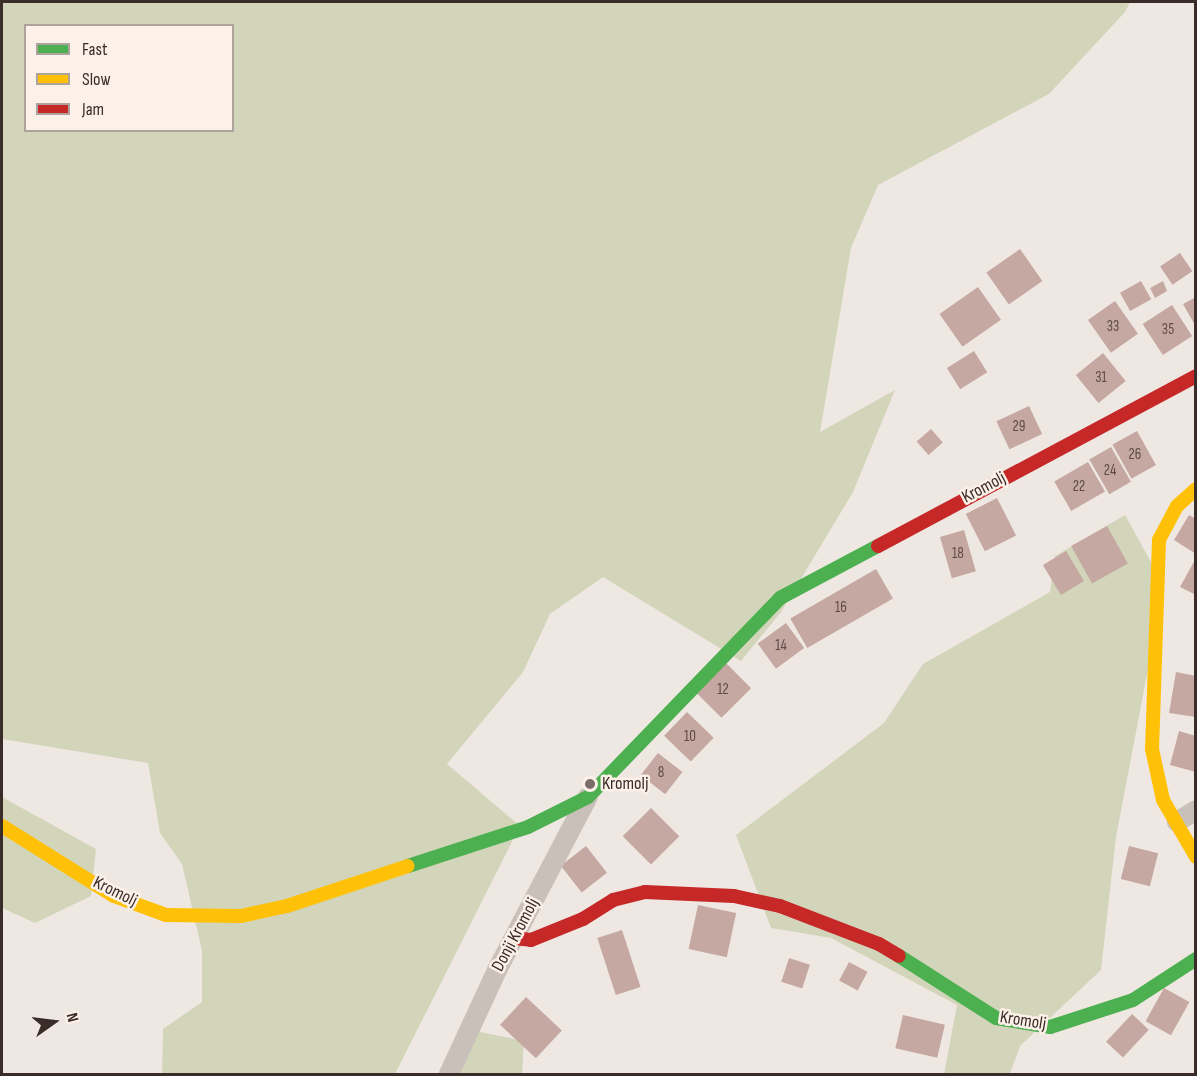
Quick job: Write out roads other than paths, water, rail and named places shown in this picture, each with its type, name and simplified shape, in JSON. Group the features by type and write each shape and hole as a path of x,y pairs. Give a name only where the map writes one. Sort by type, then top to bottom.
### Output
{"street":[{"name":"Kromolj","path":"2,826 114,896 166,915 241,916 287,906 528,827 588,797 780,598 1196,376"},
{"path":"1196,489 1167,522 1157,555 1152,748 1157,784 1196,857"},
{"name":"Donji Kromolj","path":"449,1074 513,939 588,797"},
{"path":"1177,822 1196,810"},
{"name":"Kromolj","path":"513,939 531,940 583,919 614,900 645,892 734,896 780,906 879,944 996,1018 1050,1027 1133,1000 1196,959"}],"place":[{"name":"Kromolj","path":"590,784"}]}
